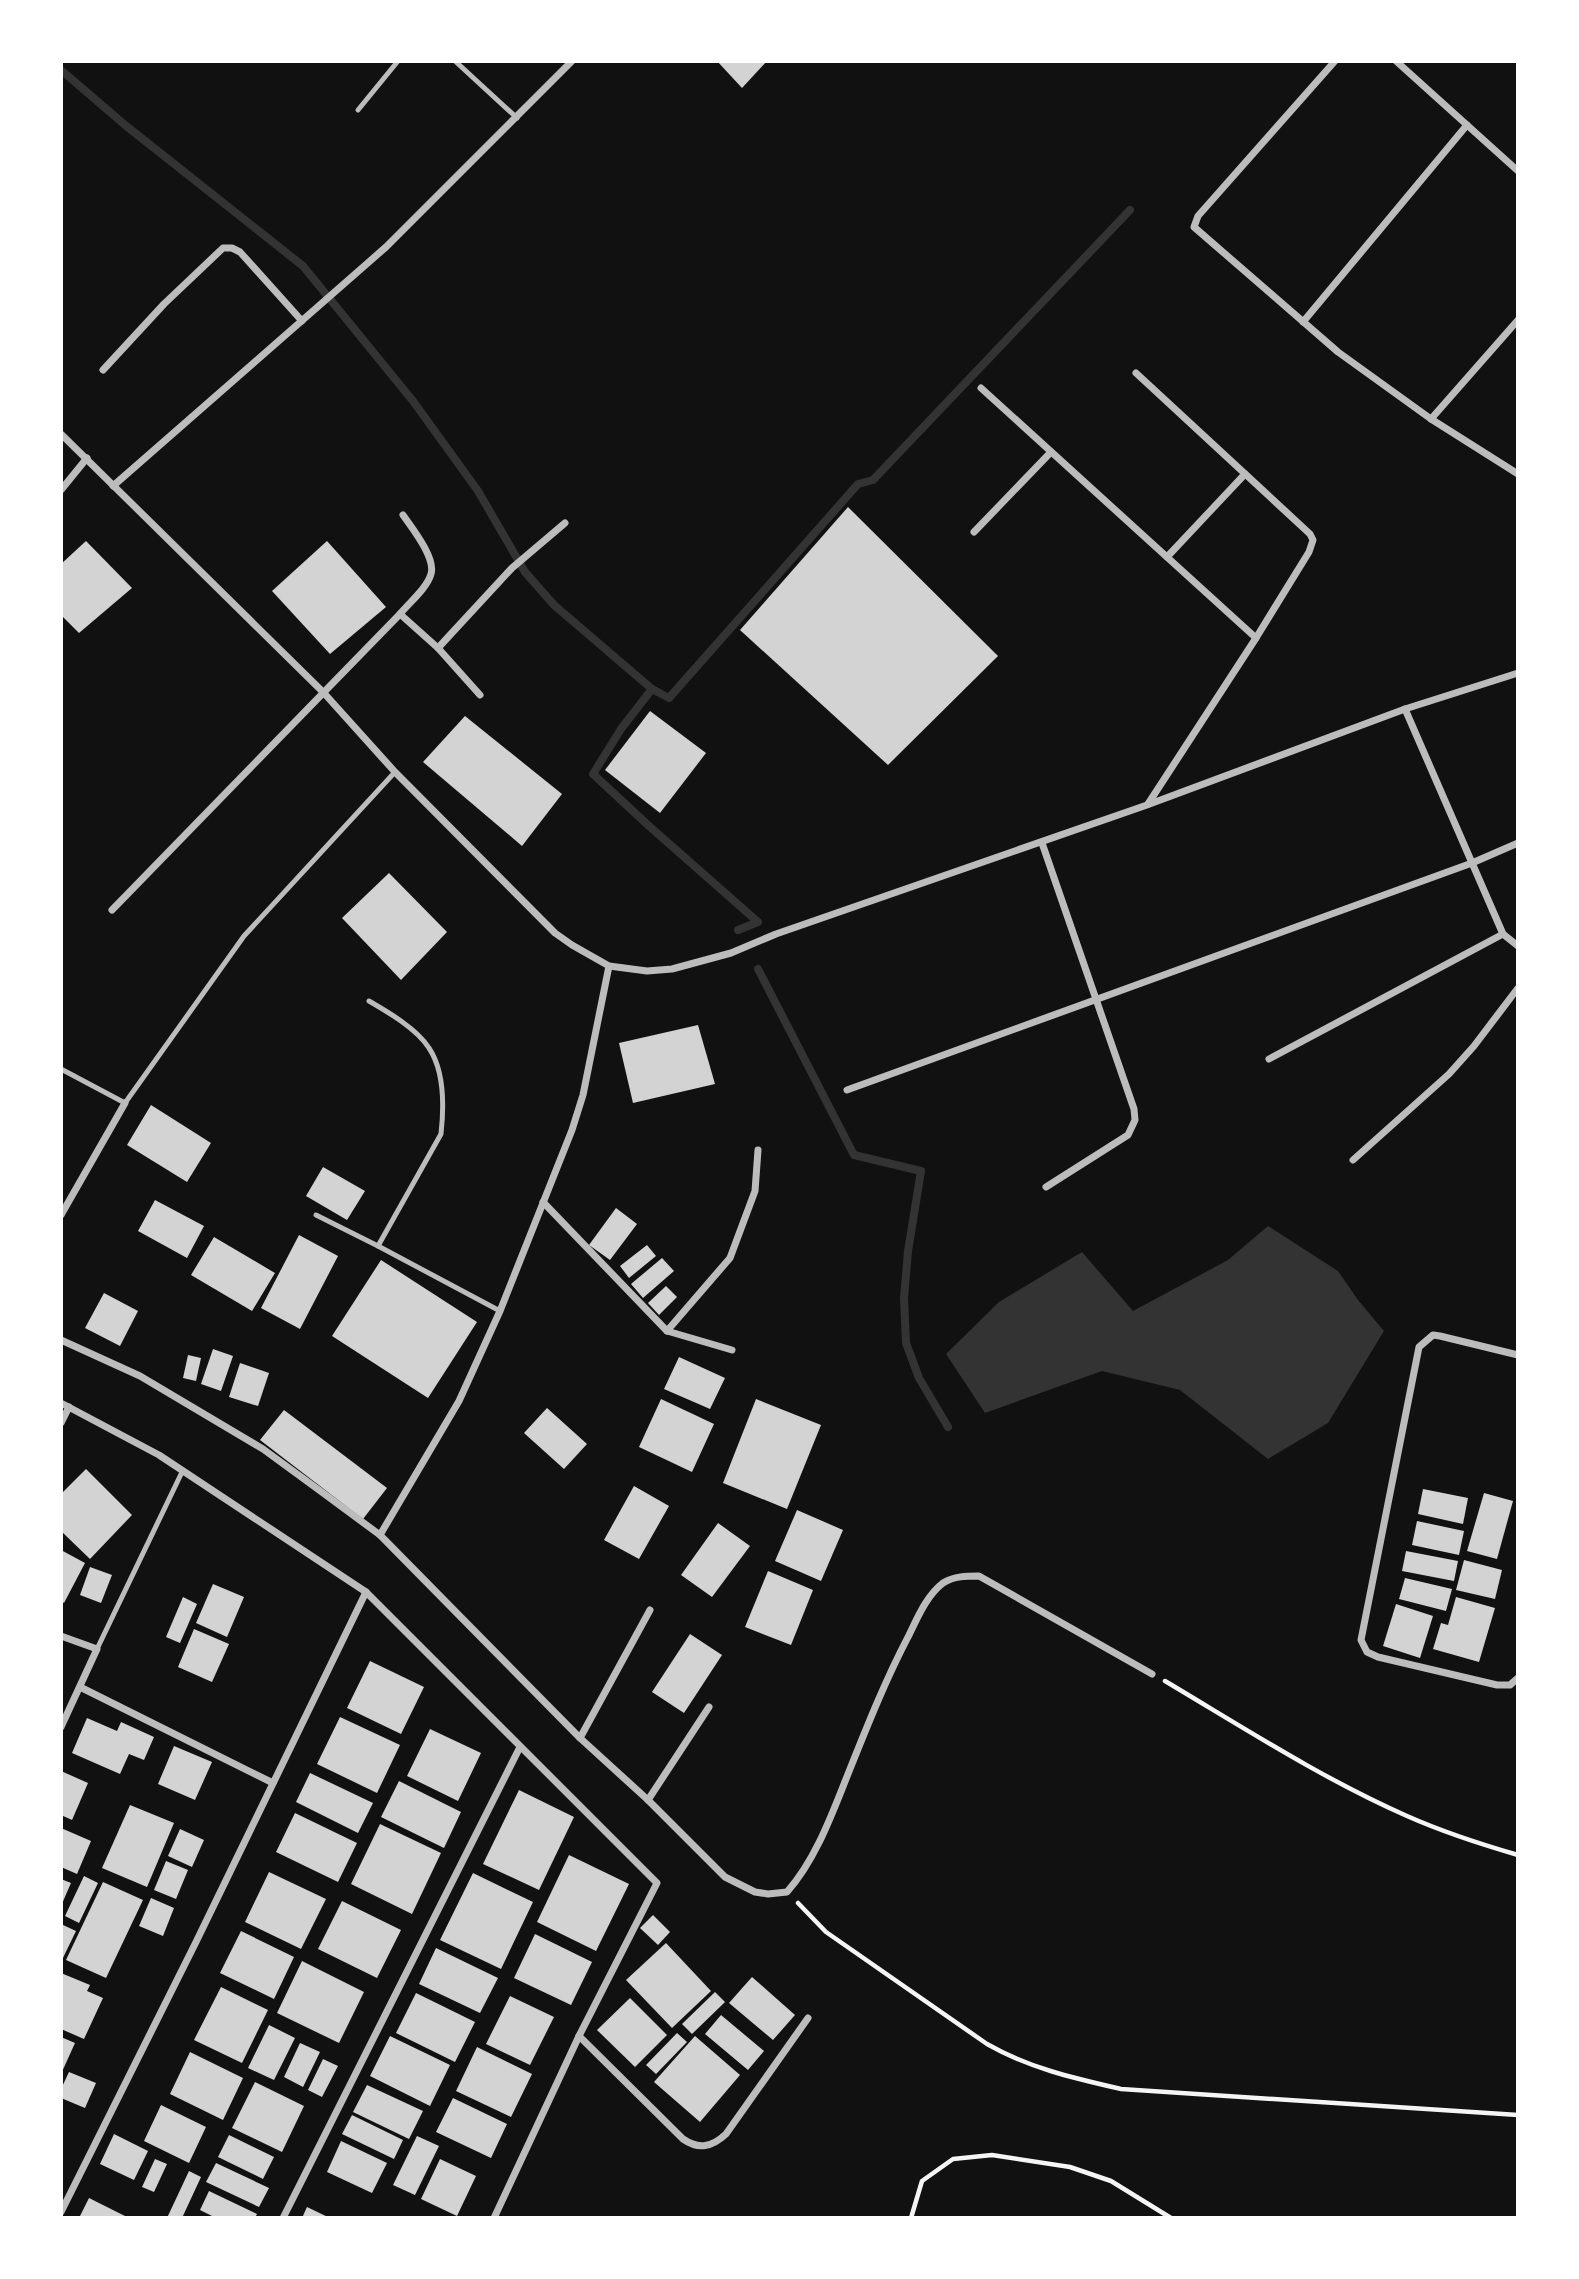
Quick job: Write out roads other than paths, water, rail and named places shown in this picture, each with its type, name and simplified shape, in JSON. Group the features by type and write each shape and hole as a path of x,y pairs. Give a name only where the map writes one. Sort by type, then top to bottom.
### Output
{"street":[{"path":"113,486 386,247 572,61"},
{"path":"1335,61 1198,216 1194,224 1196,229 1338,352 1431,419 1518,474"},
{"path":"1396,61 1518,171"},
{"path":"1303,322 1467,125"},
{"path":"103,370 164,304 223,248 232,248 240,253 302,321"},
{"path":"1431,419 1518,320"},
{"path":"1136,373 1310,534 1313,540 1309,552 1256,638 1147,805"},
{"path":"981,388 1256,638"},
{"path":"61,434 323,692 395,772 555,933 609,966 647,971 672,969 731,953 776,934 1042,843 1405,709 1518,673"},
{"path":"974,532 1051,452"},
{"path":"61,490 87,458"},
{"path":"1167,557 1245,474"},
{"path":"112,910 401,614 428,580 432,572 423,545 403,515"},
{"path":"438,648 512,568 565,523"},
{"path":"401,614 438,648 480,695"},
{"path":"1405,709 1503,934 1518,946"},
{"path":"1042,843 1134,1109 1135,1121 1128,1135 1046,1187"},
{"path":"847,1090 1472,863 1518,843"},
{"path":"1269,1059 1503,934"},
{"path":"380,1535 459,1401 500,1311 583,1096 609,966"},
{"path":"1353,1160 1449,1074 1518,988"},
{"path":"61,1215 125,1103"},
{"path":"667,1331 730,1258 755,1191 758,1150"},
{"path":"543,1202 667,1331 732,1350"},
{"path":"1518,1355 1433,1335 1419,1347 1361,1640 1367,1652 1378,1657 1497,1685 1510,1685 1518,1678"},
{"path":"61,1340 140,1376 263,1449 380,1535 580,1738 648,1800 724,1877 755,1892 787,1892 798,1879 831,1817 903,1647 926,1603 943,1583 961,1576 979,1576 1152,1674"},
{"path":"61,1423 65,1405 159,1455 366,1592 657,1883 579,2036 494,2218"},
{"path":"61,2212 366,1592"},
{"path":"580,1738 650,1610"},
{"path":"61,1636 97,1649 61,1727"},
{"path":"80,1687 273,1783"},
{"path":"648,1800 709,1707"},
{"path":"283,2218 520,1747"},
{"path":"579,2036 683,2139 695,2146 708,2146 717,2143 726,2134 808,2018"}],"lane":[{"path":"358,110 398,61"},
{"path":"455,61 517,117"},
{"path":"61,1069 125,1103 250,928 395,772"},
{"path":"369,1001 392,1015 429,1048 437,1069 444,1113 440,1134 378,1246"},
{"path":"316,1215 500,1311"},
{"path":"97,1649 183,1470"}],"waterway":[{"path":"61,70 125,125 303,266 413,401 478,491 525,572 554,605 652,689 621,729 593,774 758,922 738,930"},
{"path":"652,689 669,698 858,484 873,480 1130,210"},
{"path":"758,969 854,1155 921,1171 908,1251 904,1298 906,1343 919,1378 948,1427"}]}
